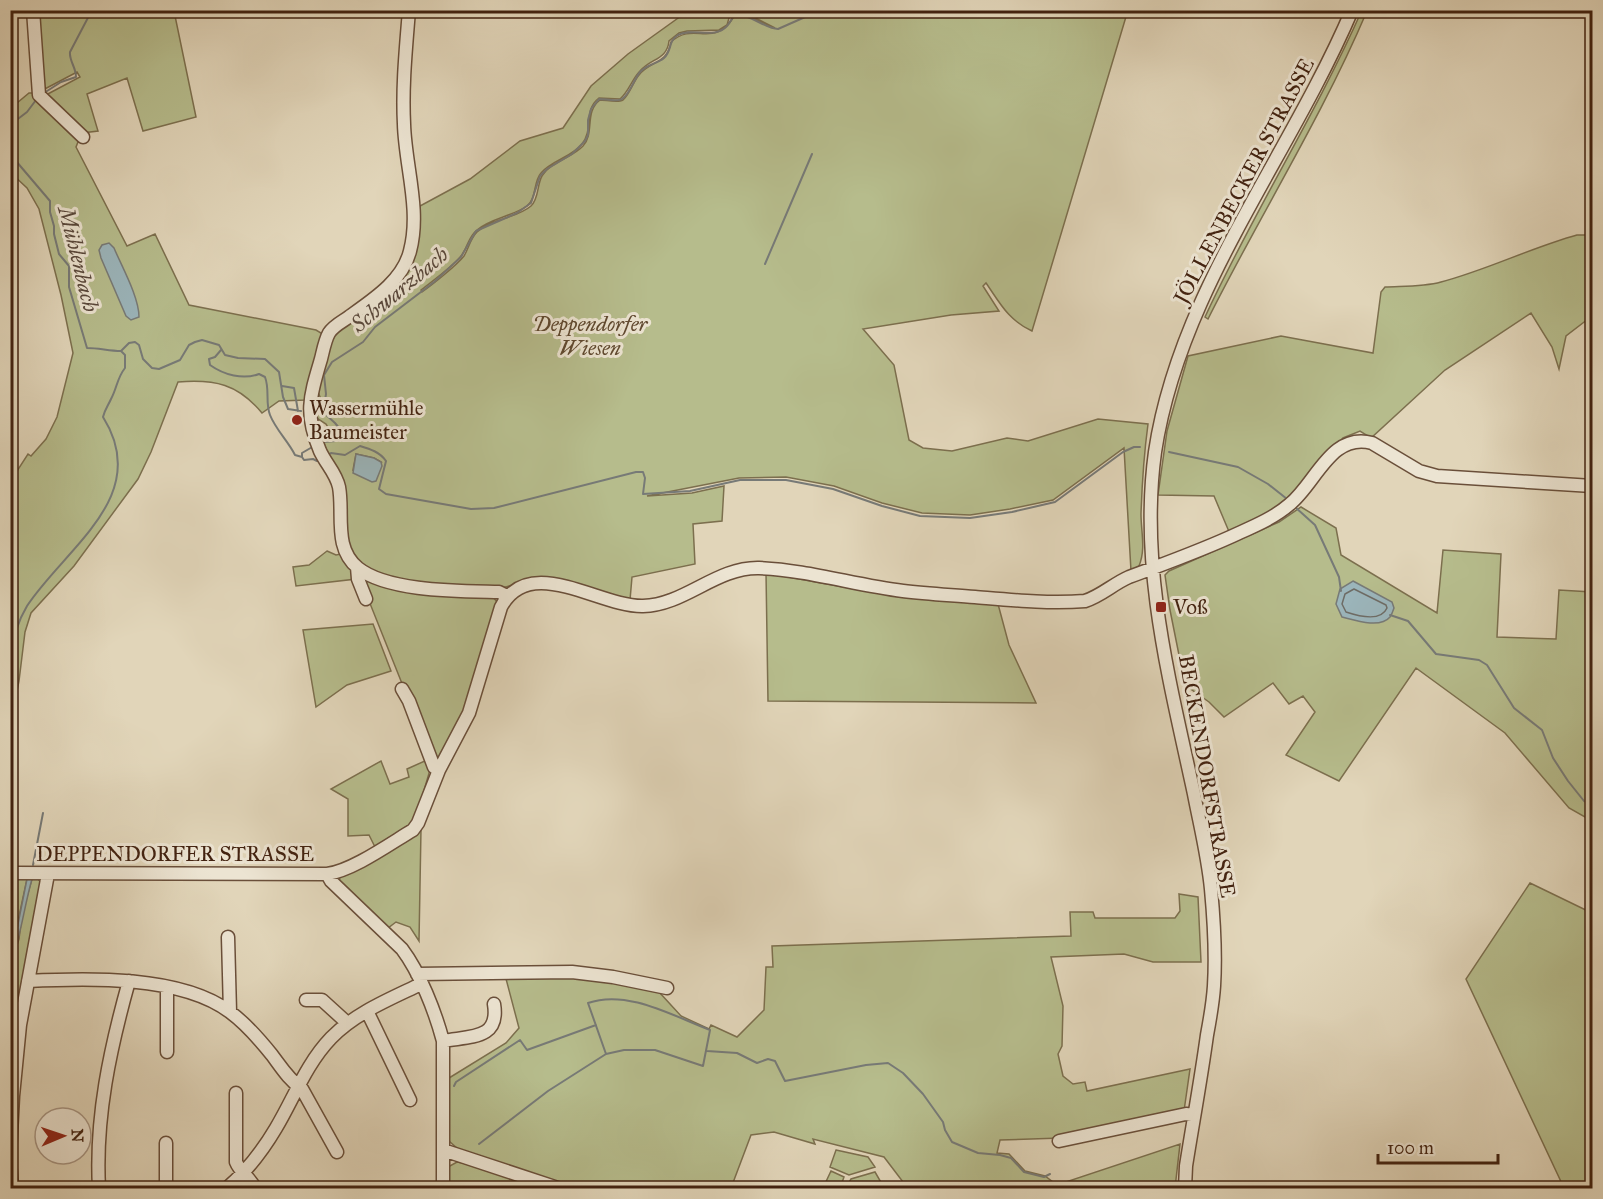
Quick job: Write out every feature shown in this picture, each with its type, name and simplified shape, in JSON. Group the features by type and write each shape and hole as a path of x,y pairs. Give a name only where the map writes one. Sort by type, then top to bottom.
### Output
{"street":[{"path":"33,10 39,95 83,137"},
{"path":"409,10 404,124 412,200 411,248 407,263 390,285 329,333 309,408 316,441 338,482 344,551 357,567 370,574 407,586 440,590 499,592 507,596 528,585 550,582 620,604 643,606 675,599 723,575 757,568 903,591 1073,602 1093,598 1120,581 1210,547 1273,517 1295,500 1336,450 1350,441 1372,443 1419,471 1437,476 1593,486"},
{"name":"JÖLLENBECKER STRASSE","path":"1174,371 1204,295 1314,92 1352,10"},
{"name":"BECKENDORFSTRASSE","path":"1174,371 1162,415 1152,484 1150,539 1152,569 1157,609 1204,843 1211,888 1215,942 1214,987 1185,1188"},
{"path":"357,567 358,579 366,599"},
{"name":"DEPPENDORFER STRASSE","path":"10,873 327,874 344,869 413,830 423,816 439,770 469,713 501,607 507,596"},
{"path":"402,689 409,701 434,767 439,770"},
{"path":"10,1154 20,1025 48,874"},
{"path":"327,874 331,881 402,949 419,979 444,1041 443,1188"},
{"path":"228,937 230,1012"},
{"path":"227,1188 243,1172 276,1128 311,1064 330,1038 347,1024 419,979 572,972 613,977 667,988"},
{"path":"28,981 86,978 129,981 198,995 230,1012 302,1089 337,1152"},
{"path":"99,1188 97,1153 100,1120 114,1035 129,981"},
{"path":"167,987 167,1052"},
{"path":"306,1000 322,1000 347,1024"},
{"path":"444,1041 486,1032 493,1028 494,1004"},
{"path":"367,1011 410,1100"},
{"path":"236,1093 236,1162 238,1168 250,1179 255,1188"},
{"path":"1059,1141 1186,1114 1194,1115"},
{"path":"166,1143 166,1188"},
{"path":"443,1150 558,1188"},
{"path":"10,1161 12,1188"}],"green space":[{"name":"Deppendorfer Wiesen","path":"1128,10 1032,331 1011,316 986,283 983,286 999,311 951,315 863,329 894,365 909,440 923,448 952,451 1007,438 1028,441 1098,419 1148,424 1141,503 1143,547 1139,566 1131,571 1124,448 1053,500 970,515 922,513 882,503 834,486 786,477 739,478 647,496 692,493 724,486 722,521 693,524 695,564 632,577 630,600 599,594 561,579 540,577 502,588 408,582 369,570 351,554 322,441 329,429 326,424 315,417 316,404 320,403 321,399 317,390 332,335 398,282 410,267 416,252 420,206 470,179 520,141 563,128 591,86 628,54 688,11 731,11 727,25 719,30 679,33 669,41 662,55 640,71 620,99 599,98 591,108 586,138 573,152 541,173 530,203 521,210 488,223 474,232 460,257 421,290 422,292 461,260 477,232 483,227 518,214 534,203 540,179 546,171 578,150 587,141 592,110 595,105 600,100 623,100 639,75 666,55 671,42 688,34 711,34 719,31 727,26 735,15 742,14 775,28 742,11","holes":["356,454 381,462 353,470"]},
{"path":"1362,10 1367,11 1311,128 1208,319 1205,317 1224,278 1324,88"},
{"path":"37,11 174,11 196,117 143,131 127,78 87,94 98,131 82,133 44,96 80,77 77,72 41,91"},
{"path":"29,93 33,93 80,137 76,147 127,246 155,234 189,305 316,330 323,337 306,400 279,401 262,413 244,396 225,386 215,383 178,382 138,479 74,566 31,613 25,632 11,721 11,491 17,471 28,454 31,456 46,439 57,417 73,353 39,209 27,188 11,173 11,108"},
{"path":"1577,235 1592,235 1592,316 1566,336 1559,369 1552,347 1531,313 1445,370 1371,438 1360,431 1343,438 1287,502 1230,534 1214,496 1158,495 1167,431 1188,356 1281,336 1373,353 1381,292 1385,287 1434,284"},
{"path":"1301,507 1336,528 1341,555 1437,613 1443,550 1501,554 1497,637 1556,639 1559,590 1592,592 1592,821 1569,808 1505,733 1416,668 1339,781 1286,755 1315,712 1303,696 1289,704 1273,683 1224,717 1209,702 1185,685 1165,575 1169,571 1279,522"},
{"path":"327,551 336,555 341,554 353,570 356,579 296,586 293,567 309,565"},
{"path":"766,573 899,597 998,604 1009,645 1036,703 768,701"},
{"path":"362,575 492,596 498,603 467,707 439,763 403,686 361,581"},
{"path":"373,624 391,671 347,685 316,707 303,630"},
{"path":"427,760 430,770 415,821 375,847 369,835 348,836 348,799 331,789 381,761 390,784 409,777 407,769"},
{"path":"421,829 419,941 410,927 396,922 388,928 339,883 340,876"},
{"path":"11,879 27,879 11,954"},
{"path":"32,879 38,879 42,884 16,1024 11,1024 11,963 19,939 22,914"},
{"path":"1530,883 1592,913 1592,1188 1564,1188 1466,979"},
{"path":"1179,894 1198,897 1201,962 1153,962 1124,954 1051,957 1063,1006 1062,1046 1058,1054 1063,1076 1073,1084 1085,1082 1087,1091 1190,1069 1184,1111 1061,1138 1000,1140 997,1153 1009,1154 1025,1171 1045,1176 1057,1185 1180,1144 1175,1188 911,1188 903,1182 884,1157 813,1139 815,1144 774,1132 751,1135 731,1188 572,1188 458,1149 449,1141 449,1078 506,1043 519,1028 505,975 582,977 615,981 659,992 681,1016 709,1029 711,1025 737,1037 764,1010 766,967 773,967 772,946 1071,936 1070,912 1093,912 1095,918 1175,918 1180,911"},
{"path":"836,1150 868,1157 875,1167 849,1175 830,1167"},
{"path":"457,1162 541,1188 448,1188 448,1167"},
{"path":"831,1171 844,1177 840,1188 823,1188"},
{"path":"875,1172 882,1184 880,1188 846,1188 851,1179"}],"water":[{"path":"109,243 114,248 136,300 139,317 131,320 126,316 101,258 99,250 102,245"},
{"path":"356,454 381,462 382,466 376,481 372,482 353,473"},
{"path":"1353,581 1392,602 1394,608 1386,621 1374,623 1342,617 1336,604 1340,589"},
{"path":"27,879 32,879 11,963 11,951"}],"waterway":[{"name":"Mühlenbach","path":"44,93 61,82 76,77 70,52 92,10"},
{"name":"Schwarzbach","path":"316,412 323,412 326,394 324,375 332,362 363,342 375,327 434,282 461,257 476,231 517,213 531,203 540,176 547,169 572,154 585,141 588,135 591,109 599,99 622,99 640,72 666,55 675,37 690,32 710,33 722,30 735,14 778,29 821,10"},
{"name":"Mühlenbach","path":"10,125 27,112 36,100"},
{"name":"Mühlenbach","path":"10,154 50,201 50,212 59,254 69,266 69,287 87,348 121,351"},
{"path":"765,264 812,154"},
{"name":"Schwarzbach","path":"10,659 16,632 27,606 43,584 81,542 111,496 118,472 116,445 103,417 125,368 125,355 121,351 129,343 135,342 139,345 143,359 152,368 159,369 180,360 189,345 202,340 219,345 225,355 265,359 279,372 283,397 288,409 301,411"},
{"path":"221,350 215,357 209,359 210,365 234,376 247,377 259,374 265,377 270,415 275,426 295,455 304,460 321,459"},
{"name":"Schwarzbach","path":"282,386 294,388 298,411"},
{"path":"322,442 336,441 344,434 324,413"},
{"path":"302,457 302,453 314,446"},
{"path":"328,455 331,453 345,455 360,446 371,450 381,455 386,461 379,489 386,494 471,509 494,508 643,472 645,478 643,494 690,491 740,480 786,480 833,489 920,516 970,518 1012,512 1055,502 1123,452 1140,447"},
{"path":"1169,452 1238,467 1268,484 1287,499"},
{"path":"1295,507 1315,525 1339,577 1341,591"},
{"path":"1390,615 1408,621 1436,654 1479,660 1487,665 1514,708 1542,730 1553,758 1568,781 1584,801 1592,806"},
{"path":"33,865 43,813"},
{"path":"479,1144 548,1091 606,1054 624,1050 655,1050 703,1066 710,1030 634,1002 618,999 588,1003 606,1054"},
{"path":"454,1086 456,1082 520,1040 527,1050 596,1025"},
{"path":"707,1051 737,1053 757,1063 768,1059 775,1061 785,1081 866,1065 888,1063 903,1073 923,1094 943,1122 952,1142 978,1153 1011,1158 1024,1172 1044,1177 1050,1174"}],"place":[{"name":"Wassermühle Baumeister","path":"297,420"},
{"name":"Voß","path":"1161,607"}]}
